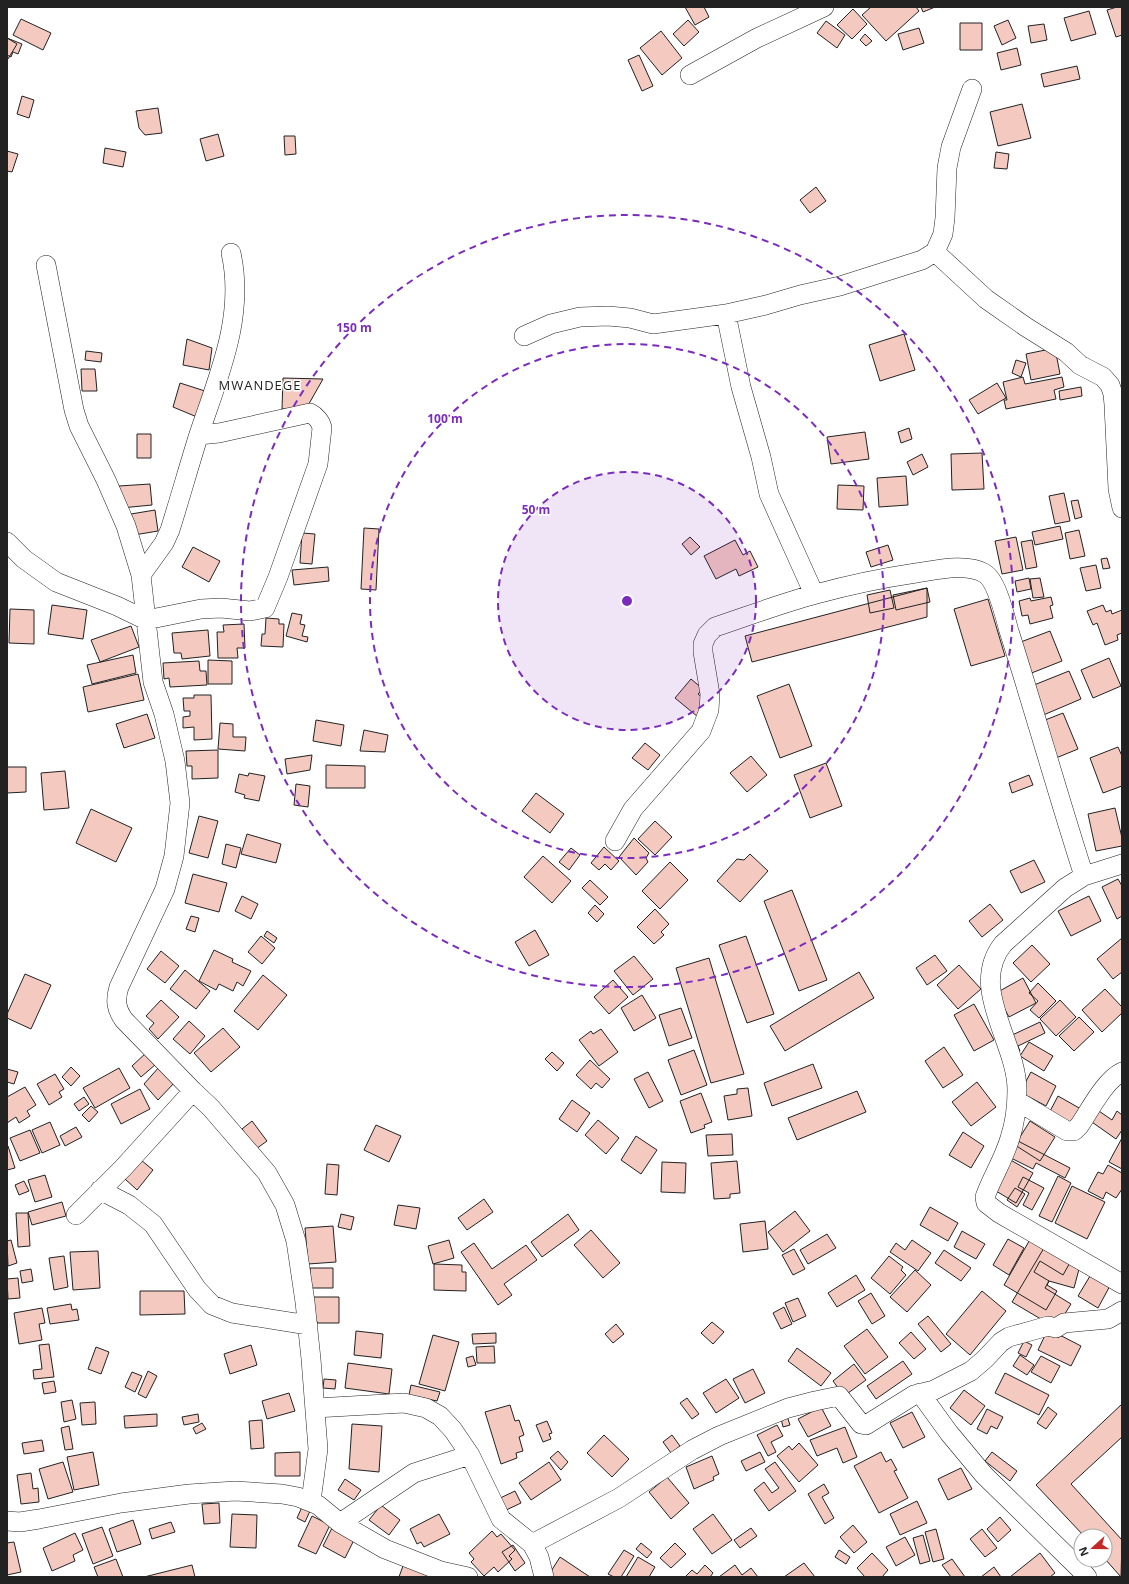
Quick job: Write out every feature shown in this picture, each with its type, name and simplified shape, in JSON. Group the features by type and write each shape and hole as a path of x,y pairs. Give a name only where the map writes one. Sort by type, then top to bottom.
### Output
{"street":[{"path":"690,75 757,38 824,7"},
{"path":"524,336 551,324 580,317 608,316 630,318 653,324 726,314 840,286 922,260 935,252 943,234 947,168 951,147 972,89"},
{"path":"935,252 986,299 1026,327 1066,352 1080,366 1102,377 1110,385 1113,394 1118,488 1122,508"},
{"path":"141,574 164,543 170,530 199,435 219,378 229,341 234,311 236,288 232,253"},
{"path":"46,265 74,410 79,426 106,480 126,526 141,574 153,682 164,714 175,762 180,803 174,856 165,889 119,986 117,995 118,1012 192,1091 211,1108 267,1173 285,1205 296,1241 308,1325 318,1449 311,1502"},
{"path":"726,314 741,387 761,458 769,494 814,594"},
{"path":"7,542 24,560 56,582 117,606 146,620 201,609 221,608 250,611 262,609 267,606 318,464 322,426 314,415 310,413 219,433 199,435"},
{"path":"615,841 633,809 701,731 709,710 710,694 703,644 707,635 715,627 814,594 897,576 935,570 964,568 977,570 986,574 993,583 1084,876"},
{"path":"1122,864 1084,876 1065,888 1003,944 994,958 990,980 991,989 997,1017 1013,1059 1016,1072 1017,1101 1011,1138 987,1189 985,1197 985,1201 991,1208 1122,1284"},
{"path":"1017,1101 1067,1131 1074,1131 1079,1126 1106,1085 1117,1074 1122,1072"},
{"path":"76,1215 123,1168 192,1091"},
{"path":"100,1190 129,1205 153,1224 197,1288 212,1305 232,1313 308,1325"},
{"path":"532,1544 619,1498 692,1450 719,1436 788,1408 815,1400 839,1396 861,1424 866,1426 908,1398 920,1393 934,1390 971,1371 1001,1342 1009,1337 1048,1326 1056,1328 1064,1323 1108,1319 1122,1312"},
{"path":"920,1393 950,1434 984,1475 1087,1577"},
{"path":"315,1408 404,1403 415,1405 440,1416 453,1430 470,1455 501,1519 532,1544 539,1557 544,1577"},
{"path":"340,1523 414,1473 470,1455"},
{"path":"7,1521 20,1522 188,1494 235,1491 282,1494 298,1497 321,1507 340,1523 385,1549 441,1571 468,1577"}],"building":[{"path":"685,7 704,7 709,17 695,25"},
{"path":"871,7 916,7 919,11 886,41 862,15"},
{"path":"921,7 935,7 923,12"},
{"path":"1122,7 1122,35 1116,37 1107,10"},
{"path":"853,9 867,24 852,39 837,25"},
{"path":"1089,11 1096,34 1071,41 1064,18"},
{"path":"21,19 51,33 43,50 13,35"},
{"path":"688,20 699,32 684,46 673,34"},
{"path":"1008,20 1016,38 1002,45 994,26"},
{"path":"826,21 845,35 837,48 817,33"},
{"path":"960,23 982,23 982,50 960,50"},
{"path":"1044,24 1047,40 1031,43 1028,26"},
{"path":"919,28 924,43 903,50 898,34"},
{"path":"661,31 682,58 662,75 640,48"},
{"path":"865,34 872,41 866,46 860,40"},
{"path":"7,38 22,44 18,54 13,52 11,57 7,55"},
{"path":"7,38 17,44 8,59 7,58"},
{"path":"1017,48 1021,65 1001,70 997,53"},
{"path":"639,55 653,86 642,91 628,60"},
{"path":"1077,66 1080,79 1044,87 1041,74"},
{"path":"22,96 34,100 29,118 17,114"},
{"path":"1022,104 1031,138 998,146 990,112"},
{"path":"158,108 162,133 145,135 139,128 136,111"},
{"path":"218,134 224,156 206,161 200,139"},
{"path":"284,136 295,136 296,154 285,155"},
{"path":"105,148 126,152 123,167 103,163"},
{"path":"7,151 18,154 12,172 7,171"},
{"path":"996,152 1009,154 1007,169 994,168"},
{"path":"816,187 826,201 810,213 800,200"},
{"path":"904,334 915,370 880,381 869,345"},
{"path":"187,339 212,348 209,370 183,365"},
{"path":"1055,348 1060,374 1031,380 1026,354"},
{"path":"86,351 102,353 101,362 85,360"},
{"path":"1016,360 1026,363 1021,377 1012,373"},
{"path":"81,369 95,369 97,391 82,391"},
{"path":"1023,377 1025,384 1062,377 1064,387 1054,390 1056,399 1006,409 1004,400 1007,400 1003,382"},
{"path":"283,378 323,379 306,409 282,409"},
{"path":"180,383 205,391 197,417 173,407"},
{"path":"997,383 1006,398 978,414 969,400"},
{"path":"1081,387 1082,396 1060,400 1059,391"},
{"path":"909,428 912,439 901,443 898,432"},
{"path":"865,432 869,459 831,464 827,437"},
{"path":"137,434 151,434 151,458 137,458"},
{"path":"982,453 984,489 952,490 951,454"},
{"path":"922,454 928,467 913,475 907,462"},
{"path":"906,476 908,505 879,507 877,478"},
{"path":"150,484 152,505 121,508 119,486"},
{"path":"838,485 864,486 863,510 837,509"},
{"path":"1064,493 1070,521 1055,524 1049,496"},
{"path":"1078,500 1082,517 1075,519 1071,501"},
{"path":"155,510 158,531 134,535 131,514"},
{"path":"1060,526 1063,539 1035,545 1032,532"},
{"path":"364,528 379,529 376,590 361,589"},
{"path":"1079,530 1085,556 1070,559 1065,533"},
{"path":"302,533 315,534 312,564 300,563"},
{"path":"690,537 700,547 691,555 682,544"},
{"path":"1016,537 1023,570 1002,574 995,541"},
{"path":"735,540 743,555 750,551 758,567 739,576 736,569 716,579 704,556"},
{"path":"1032,540 1037,567 1026,569 1021,542"},
{"path":"888,545 893,560 871,567 866,552"},
{"path":"193,547 220,561 209,582 182,567"},
{"path":"1107,558 1110,568 1103,569 1101,559"},
{"path":"1096,565 1101,588 1086,591 1080,568"},
{"path":"328,567 329,581 294,585 292,570"},
{"path":"1029,578 1031,589 1017,592 1015,581"},
{"path":"1040,578 1044,597 1033,598 1030,579"},
{"path":"927,588 930,602 896,610 893,595"},
{"path":"927,588 927,617 752,662 745,636"},
{"path":"890,590 894,608 870,613 867,595"},
{"path":"1051,597 1053,605 1050,606 1053,618 1030,624 1028,615 1022,616 1019,601 1030,598 1031,601"},
{"path":"988,599 1005,656 971,666 954,609"},
{"path":"52,605 87,610 83,639 48,634"},
{"path":"1103,605 1106,612 1111,610 1112,614 1122,610 1122,633 1117,635 1118,640 1105,645 1097,623 1093,625 1087,611"},
{"path":"10,609 34,610 34,644 9,643"},
{"path":"292,613 302,615 300,624 305,625 302,636 308,637 307,642 286,636"},
{"path":"266,618 279,619 279,624 284,624 283,647 261,646 262,634 265,634"},
{"path":"244,624 245,648 237,648 238,658 218,658 217,632 224,632 223,625"},
{"path":"131,626 139,647 100,662 91,640"},
{"path":"208,630 210,656 182,659 181,653 174,653 172,633"},
{"path":"1050,631 1062,661 1029,674 1018,643"},
{"path":"133,655 136,673 92,684 87,665"},
{"path":"1109,658 1121,686 1093,698 1081,670"},
{"path":"208,660 232,661 232,684 208,684"},
{"path":"199,661 200,671 206,671 207,685 170,687 169,678 164,679 163,663"},
{"path":"1069,671 1081,699 1041,716 1029,687"},
{"path":"138,674 144,700 88,712 83,687"},
{"path":"691,679 703,689 698,694 705,700 698,717 675,698"},
{"path":"789,684 812,746 780,758 757,696"},
{"path":"194,695 211,695 212,739 194,740 194,727 183,728 183,717 190,716 190,711 184,711 183,698 194,698"},
{"path":"1063,713 1078,749 1056,758 1040,722"},
{"path":"147,714 155,738 124,748 116,724"},
{"path":"316,720 344,725 341,746 313,741"},
{"path":"220,723 233,724 233,737 246,737 245,751 218,749"},
{"path":"364,730 388,735 385,752 360,751"},
{"path":"645,743 660,755 648,770 632,758"},
{"path":"1118,747 1122,756 1122,786 1103,793 1090,758"},
{"path":"218,750 218,778 192,779 192,766 187,766 186,751"},
{"path":"312,755 310,770 287,774 285,759"},
{"path":"751,756 767,775 747,792 730,773"},
{"path":"826,763 842,806 810,818 794,775"},
{"path":"326,765 365,766 365,788 326,788"},
{"path":"7,767 26,767 26,792 7,793"},
{"path":"65,771 69,808 44,810 41,773"},
{"path":"249,773 265,776 259,801 244,798 245,795 235,792 239,774 248,776"},
{"path":"1029,775 1033,785 1012,793 1009,783"},
{"path":"296,784 310,786 308,807 294,805"},
{"path":"536,793 564,814 550,833 522,811"},
{"path":"1115,808 1122,838 1122,846 1096,851 1088,814"},
{"path":"91,809 132,828 116,862 76,843"},
{"path":"199,816 218,821 208,858 189,853"},
{"path":"655,821 672,837 655,855 638,839"},
{"path":"247,834 281,844 276,863 241,854"},
{"path":"634,838 649,853 646,858 648,862 636,875 619,857"},
{"path":"226,844 241,848 236,868 222,864"},
{"path":"604,847 619,861 611,870 605,864 599,870 591,863"},
{"path":"571,848 580,855 569,870 559,862"},
{"path":"750,854 768,871 740,902 717,881 737,859 744,860"},
{"path":"543,856 571,881 552,903 524,877"},
{"path":"1034,860 1045,882 1021,893 1010,871"},
{"path":"670,862 688,880 660,909 642,891"},
{"path":"193,874 227,883 219,912 185,903"},
{"path":"1118,879 1122,886 1122,916 1117,919 1102,887"},
{"path":"590,880 608,897 600,905 582,888"},
{"path":"792,890 827,980 799,991 764,901"},
{"path":"242,896 258,904 251,919 235,911"},
{"path":"1089,896 1101,921 1071,936 1058,911"},
{"path":"990,904 1003,920 982,937 969,921"},
{"path":"595,905 604,914 597,922 588,913"},
{"path":"655,909 669,924 661,932 664,935 654,944 637,927"},
{"path":"191,916 199,918 195,932 186,929"},
{"path":"535,930 549,955 529,966 515,942"},
{"path":"267,931 277,938 274,943 264,936"},
{"path":"261,936 275,948 262,964 248,952"},
{"path":"746,936 774,1014 747,1023 719,945"},
{"path":"1122,938 1122,972 1113,979 1097,959"},
{"path":"1032,945 1050,964 1031,982 1013,963"},
{"path":"214,950 233,959 232,962 251,971 243,986 237,982 233,991 219,984 216,990 199,981"},
{"path":"161,951 179,966 165,983 147,969"},
{"path":"935,955 947,971 927,985 916,968"},
{"path":"634,956 653,979 633,995 614,971"},
{"path":"709,958 744,1074 711,1083 676,968"},
{"path":"959,965 981,989 958,1009 937,985"},
{"path":"185,970 210,991 196,1009 170,989"},
{"path":"859,972 874,998 785,1051 770,1026"},
{"path":"25,974 51,985 31,1029 7,1018 7,1014"},
{"path":"263,975 287,995 258,1030 234,1011"},
{"path":"1023,978 1036,1003 1009,1017 996,993"},
{"path":"613,980 628,997 609,1014 594,997"},
{"path":"1038,983 1056,1001 1039,1018 1030,1010 1038,1001 1029,993"},
{"path":"1105,989 1122,1007 1122,1013 1102,1032 1082,1010"},
{"path":"642,995 656,1018 634,1031 621,1008"},
{"path":"161,1000 179,1017 158,1039 149,1029 154,1023 146,1016"},
{"path":"1060,1000 1076,1017 1056,1036 1040,1019"},
{"path":"974,1004 994,1040 974,1051 954,1015"},
{"path":"681,1008 692,1038 669,1046 659,1015"},
{"path":"1079,1017 1094,1032 1074,1051 1059,1036"},
{"path":"189,1021 205,1036 190,1054 173,1039"},
{"path":"1040,1022 1045,1033 1018,1046 1020,1051 1015,1053 1008,1037"},
{"path":"223,1028 240,1047 211,1072 194,1053"},
{"path":"601,1029 618,1052 599,1066 579,1040 591,1031 593,1034"},
{"path":"1029,1042 1053,1056 1044,1071 1020,1056"},
{"path":"944,1047 963,1075 943,1088 925,1061"},
{"path":"694,1050 707,1085 681,1095 668,1060"},
{"path":"552,1052 564,1063 557,1071 545,1059"},
{"path":"146,1053 156,1064 141,1077 132,1066"},
{"path":"590,1060 610,1079 602,1088 596,1083 591,1089 576,1075"},
{"path":"813,1064 822,1088 772,1106 764,1083"},
{"path":"160,1066 176,1081 158,1100 144,1084"},
{"path":"71,1067 80,1076 71,1086 62,1077"},
{"path":"119,1068 130,1088 95,1108 83,1088"},
{"path":"7,1069 18,1072 14,1084 7,1082"},
{"path":"648,1072 663,1101 649,1108 634,1079"},
{"path":"1031,1072 1056,1086 1046,1106 1020,1092"},
{"path":"55,1074 64,1089 59,1092 62,1097 49,1105 37,1084"},
{"path":"977,1082 996,1107 971,1126 952,1102"},
{"path":"25,1087 36,1105 27,1111 30,1116 19,1123 16,1117 7,1123 7,1097"},
{"path":"748,1088 752,1116 728,1120 724,1096 737,1094 737,1089"},
{"path":"140,1089 150,1109 121,1124 111,1104"},
{"path":"857,1091 866,1112 797,1140 788,1118"},
{"path":"701,1093 712,1122 704,1125 705,1128 691,1133 680,1101"},
{"path":"1058,1096 1081,1109 1071,1128 1048,1115"},
{"path":"84,1097 89,1104 79,1111 74,1104"},
{"path":"572,1100 590,1113 577,1132 559,1119"},
{"path":"91,1106 98,1112 89,1122 82,1115"},
{"path":"1096,1109 1112,1120 1117,1111 1122,1115 1122,1130 1116,1139 1089,1120"},
{"path":"598,1120 619,1138 606,1154 585,1135"},
{"path":"252,1121 267,1141 256,1149 242,1129"},
{"path":"1030,1121 1055,1137 1040,1161 1015,1145"},
{"path":"50,1122 60,1145 42,1153 32,1130"},
{"path":"376,1125 401,1136 389,1162 364,1150"},
{"path":"76,1127 82,1137 65,1146 60,1136"},
{"path":"30,1130 40,1153 20,1161 10,1138"},
{"path":"963,1132 984,1146 971,1168 949,1155"},
{"path":"732,1134 733,1155 708,1156 706,1135"},
{"path":"636,1136 657,1150 641,1174 621,1160"},
{"path":"1122,1138 1122,1169 1109,1162"},
{"path":"1016,1140 1070,1168 1065,1178 1036,1163 1033,1169 1007,1156"},
{"path":"8,1146 15,1168 7,1170 7,1147"},
{"path":"1009,1159 1033,1173 1016,1203 991,1188"},
{"path":"141,1160 153,1170 137,1190 125,1179"},
{"path":"737,1161 740,1193 730,1194 730,1198 714,1199 711,1163"},
{"path":"662,1162 686,1163 685,1193 661,1192"},
{"path":"327,1164 339,1165 337,1195 325,1194"},
{"path":"1108,1165 1122,1173 1122,1189 1116,1198 1106,1192 1103,1199 1088,1191 1098,1172 1103,1174"},
{"path":"45,1175 52,1197 35,1202 28,1180"},
{"path":"1058,1176 1071,1183 1052,1222 1039,1216"},
{"path":"1023,1177 1044,1188 1032,1210 1023,1205 1029,1193 1018,1187"},
{"path":"24,1181 29,1191 19,1195 15,1185"},
{"path":"1072,1186 1105,1202 1087,1239 1055,1223"},
{"path":"1015,1188 1025,1194 1017,1207 1007,1200"},
{"path":"484,1199 493,1212 467,1230 458,1218"},
{"path":"62,1202 66,1216 32,1225 28,1212"},
{"path":"398,1205 420,1208 416,1229 394,1225"},
{"path":"930,1207 958,1223 948,1241 920,1225"},
{"path":"795,1211 810,1231 783,1252 768,1232"},
{"path":"16,1213 28,1213 30,1246 18,1247"},
{"path":"341,1214 354,1217 351,1230 338,1227"},
{"path":"568,1214 579,1230 542,1257 531,1242"},
{"path":"765,1221 768,1249 743,1252 740,1224"},
{"path":"333,1226 336,1262 308,1264 305,1228"},
{"path":"591,1230 620,1263 603,1278 574,1245"},
{"path":"962,1231 985,1244 976,1259 954,1247"},
{"path":"827,1234 836,1248 808,1264 800,1250"},
{"path":"1032,1236 1072,1259 1063,1275 1040,1261 1034,1272 1049,1281 1047,1285 1057,1291 1046,1310 1004,1285"},
{"path":"1008,1239 1024,1248 1009,1275 993,1265"},
{"path":"11,1240 17,1263 8,1266 7,1241"},
{"path":"449,1240 454,1258 433,1264 428,1246"},
{"path":"912,1240 931,1253 918,1271 890,1252 896,1243 905,1250"},
{"path":"474,1243 492,1269 526,1245 537,1260 504,1284 512,1295 498,1305 461,1252"},
{"path":"1044,1248 1079,1269 1074,1288 1049,1281 1045,1288 1071,1304 1056,1328 1012,1302"},
{"path":"794,1249 805,1269 793,1275 782,1255"},
{"path":"944,1250 971,1268 961,1281 935,1263"},
{"path":"98,1251 100,1288 73,1290 70,1252"},
{"path":"64,1256 68,1287 54,1290 49,1258"},
{"path":"889,1256 903,1267 901,1270 906,1275 890,1294 871,1278"},
{"path":"434,1264 462,1265 462,1272 466,1272 466,1291 434,1290"},
{"path":"310,1268 333,1268 333,1288 310,1288"},
{"path":"31,1269 33,1281 22,1283 20,1271"},
{"path":"915,1270 931,1285 907,1312 890,1297"},
{"path":"1093,1271 1112,1282 1098,1308 1078,1296"},
{"path":"856,1275 865,1290 837,1307 828,1293"},
{"path":"18,1278 20,1298 8,1299 7,1279"},
{"path":"140,1291 184,1291 185,1314 140,1315"},
{"path":"982,1291 1006,1311 970,1355 946,1334"},
{"path":"871,1293 885,1316 872,1324 858,1301"},
{"path":"313,1297 339,1297 339,1323 316,1323"},
{"path":"798,1298 806,1316 793,1322 785,1303"},
{"path":"71,1304 72,1310 77,1309 79,1320 50,1324 47,1308"},
{"path":"784,1307 792,1324 781,1329 773,1313"},
{"path":"42,1308 45,1323 39,1324 42,1340 19,1344 14,1313"},
{"path":"928,1316 951,1344 941,1352 918,1324"},
{"path":"712,1322 724,1332 713,1344 701,1333"},
{"path":"616,1324 624,1334 613,1343 605,1334"},
{"path":"867,1329 888,1357 865,1374 844,1346"},
{"path":"1048,1329 1081,1346 1071,1366 1038,1350"},
{"path":"356,1331 383,1334 381,1358 354,1355"},
{"path":"911,1332 926,1349 914,1359 899,1343"},
{"path":"496,1333 496,1343 473,1344 472,1334"},
{"path":"433,1335 459,1342 445,1391 419,1384"},
{"path":"1024,1341 1032,1345 1026,1357 1018,1353"},
{"path":"49,1344 54,1377 34,1379 33,1370 42,1369 39,1345"},
{"path":"251,1345 257,1365 230,1374 224,1354"},
{"path":"494,1346 495,1363 477,1363 476,1347"},
{"path":"96,1347 109,1352 101,1374 88,1369"},
{"path":"797,1348 831,1373 821,1386 788,1361"},
{"path":"1020,1355 1034,1365 1027,1375 1013,1366"},
{"path":"473,1356 476,1365 468,1367 466,1358"},
{"path":"1041,1356 1060,1366 1051,1383 1031,1372"},
{"path":"903,1361 912,1374 876,1399 867,1386"},
{"path":"348,1363 392,1369 389,1394 345,1388"},
{"path":"854,1364 866,1380 844,1396 833,1381"},
{"path":"753,1369 765,1393 745,1403 733,1379"},
{"path":"148,1371 157,1376 146,1398 138,1394"},
{"path":"132,1372 142,1376 135,1392 125,1387"},
{"path":"1005,1373 1049,1395 1039,1415 995,1393"},
{"path":"324,1379 336,1380 335,1389 323,1388"},
{"path":"726,1379 739,1398 716,1413 703,1393"},
{"path":"54,1381 56,1392 44,1394 42,1383"},
{"path":"411,1385 440,1392 437,1401 409,1395"},
{"path":"964,1390 985,1406 971,1425 950,1408"},
{"path":"289,1393 295,1411 267,1419 262,1401"},
{"path":"687,1398 699,1414 692,1419 680,1403"},
{"path":"72,1400 76,1419 64,1422 61,1402"},
{"path":"95,1402 96,1424 82,1425 80,1403"},
{"path":"1122,1404 1122,1437 1071,1484 1111,1528 1076,1528 1036,1485"},
{"path":"510,1405 515,1421 519,1420 524,1435 519,1437 523,1451 516,1453 517,1458 501,1464 485,1412"},
{"path":"821,1407 831,1426 808,1437 798,1419"},
{"path":"1048,1407 1057,1414 1046,1429 1037,1423"},
{"path":"987,1409 1003,1417 997,1429 991,1426 987,1434 977,1429"},
{"path":"912,1412 925,1437 903,1448 890,1423"},
{"path":"157,1414 157,1426 125,1428 124,1416"},
{"path":"198,1414 199,1422 184,1425 182,1417"},
{"path":"787,1416 790,1425 783,1427 781,1418"},
{"path":"262,1420 264,1448 251,1449 249,1421"},
{"path":"547,1421 552,1433 549,1434 551,1439 543,1442 536,1425"},
{"path":"202,1423 206,1429 196,1434 193,1428"},
{"path":"352,1424 382,1426 379,1472 349,1469"},
{"path":"777,1425 783,1436 771,1442 776,1452 768,1456 757,1435"},
{"path":"69,1426 73,1449 65,1450 61,1428"},
{"path":"845,1427 857,1457 843,1463 837,1448 817,1456 810,1440"},
{"path":"604,1435 629,1459 612,1477 587,1453"},
{"path":"672,1435 680,1446 671,1453 663,1442"},
{"path":"42,1440 44,1451 24,1454 22,1443"},
{"path":"799,1443 818,1465 799,1482 777,1456 789,1446 792,1450"},
{"path":"558,1451 568,1462 561,1470 550,1458"},
{"path":"93,1452 99,1485 74,1490 67,1457"},
{"path":"300,1452 300,1476 275,1476 275,1453"},
{"path":"760,1452 765,1462 746,1471 741,1461"},
{"path":"881,1452 886,1462 891,1459 897,1470 894,1471 908,1498 879,1513 854,1466"},
{"path":"992,1452 1017,1471 1010,1481 985,1461"},
{"path":"712,1456 719,1474 713,1477 714,1480 694,1489 686,1467"},
{"path":"63,1462 73,1492 48,1499 39,1469"},
{"path":"549,1462 561,1480 531,1500 519,1483"},
{"path":"775,1462 796,1491 769,1511 754,1490 764,1482 772,1493 779,1488 765,1469"},
{"path":"961,1468 972,1489 948,1500 938,1479"},
{"path":"31,1473 33,1489 38,1488 39,1502 21,1504 17,1475"},
{"path":"667,1477 689,1503 671,1519 649,1492"},
{"path":"345,1479 361,1490 354,1500 338,1490"},
{"path":"824,1484 829,1493 822,1497 834,1518 825,1524 808,1494"},
{"path":"515,1491 521,1503 502,1512 496,1500"},
{"path":"917,1501 927,1523 900,1535 890,1514"},
{"path":"219,1503 220,1523 204,1524 202,1504"},
{"path":"381,1505 400,1520 389,1535 369,1520"},
{"path":"302,1507 310,1511 305,1522 297,1518"},
{"path":"232,1514 257,1515 256,1548 230,1547"},
{"path":"439,1514 450,1534 424,1547 421,1542 417,1544 410,1529"},
{"path":"713,1514 732,1540 712,1554 693,1529"},
{"path":"312,1516 330,1525 316,1554 298,1546"},
{"path":"1000,1517 1011,1530 998,1542 987,1529"},
{"path":"133,1520 141,1544 117,1552 109,1529"},
{"path":"171,1522 175,1532 152,1539 149,1529"},
{"path":"853,1525 867,1542 854,1553 840,1537"},
{"path":"333,1526 355,1538 345,1558 323,1546"},
{"path":"102,1527 113,1556 93,1564 82,1534"},
{"path":"751,1528 757,1536 740,1548 734,1540"},
{"path":"936,1529 944,1559 933,1562 925,1532"},
{"path":"982,1529 997,1548 985,1557 970,1539"},
{"path":"1113,1530 1122,1540 1121,1577 1113,1568"},
{"path":"492,1531 497,1537 501,1534 515,1550 509,1556 512,1559 498,1572 494,1567 484,1576 471,1562 474,1559 469,1553"},
{"path":"75,1533 83,1550 73,1555 75,1561 52,1571 43,1548"},
{"path":"923,1535 930,1561 920,1564 913,1538"},
{"path":"905,1537 915,1555 896,1566 886,1547"},
{"path":"14,1542 21,1572 7,1575 7,1543"},
{"path":"641,1543 652,1552 647,1558 636,1549"},
{"path":"675,1543 686,1554 671,1568 660,1558"},
{"path":"513,1545 525,1563 515,1571 502,1552"},
{"path":"624,1550 634,1556 621,1577 614,1577 608,1574"},
{"path":"839,1550 850,1557 846,1564 835,1557"},
{"path":"872,1553 888,1570 882,1577 865,1577 857,1568"},
{"path":"1040,1553 1055,1573 1050,1577 1010,1577"},
{"path":"560,1557 590,1577 548,1576"},
{"path":"638,1557 655,1567 649,1577 626,1577"},
{"path":"116,1559 123,1577 98,1577 94,1567"},
{"path":"952,1559 965,1577 951,1577 942,1565"},
{"path":"404,1563 429,1571 427,1577 399,1577"},
{"path":"804,1563 815,1577 784,1577"},
{"path":"192,1565 195,1577 144,1577"},
{"path":"705,1565 713,1573 710,1577 685,1577 692,1570 697,1574"},
{"path":"735,1565 742,1575 751,1568 758,1577 719,1577"},
{"path":"994,1567 1001,1577 981,1577"}],"district":[{"name":"MWANDEGE","path":"260,385"}]}
